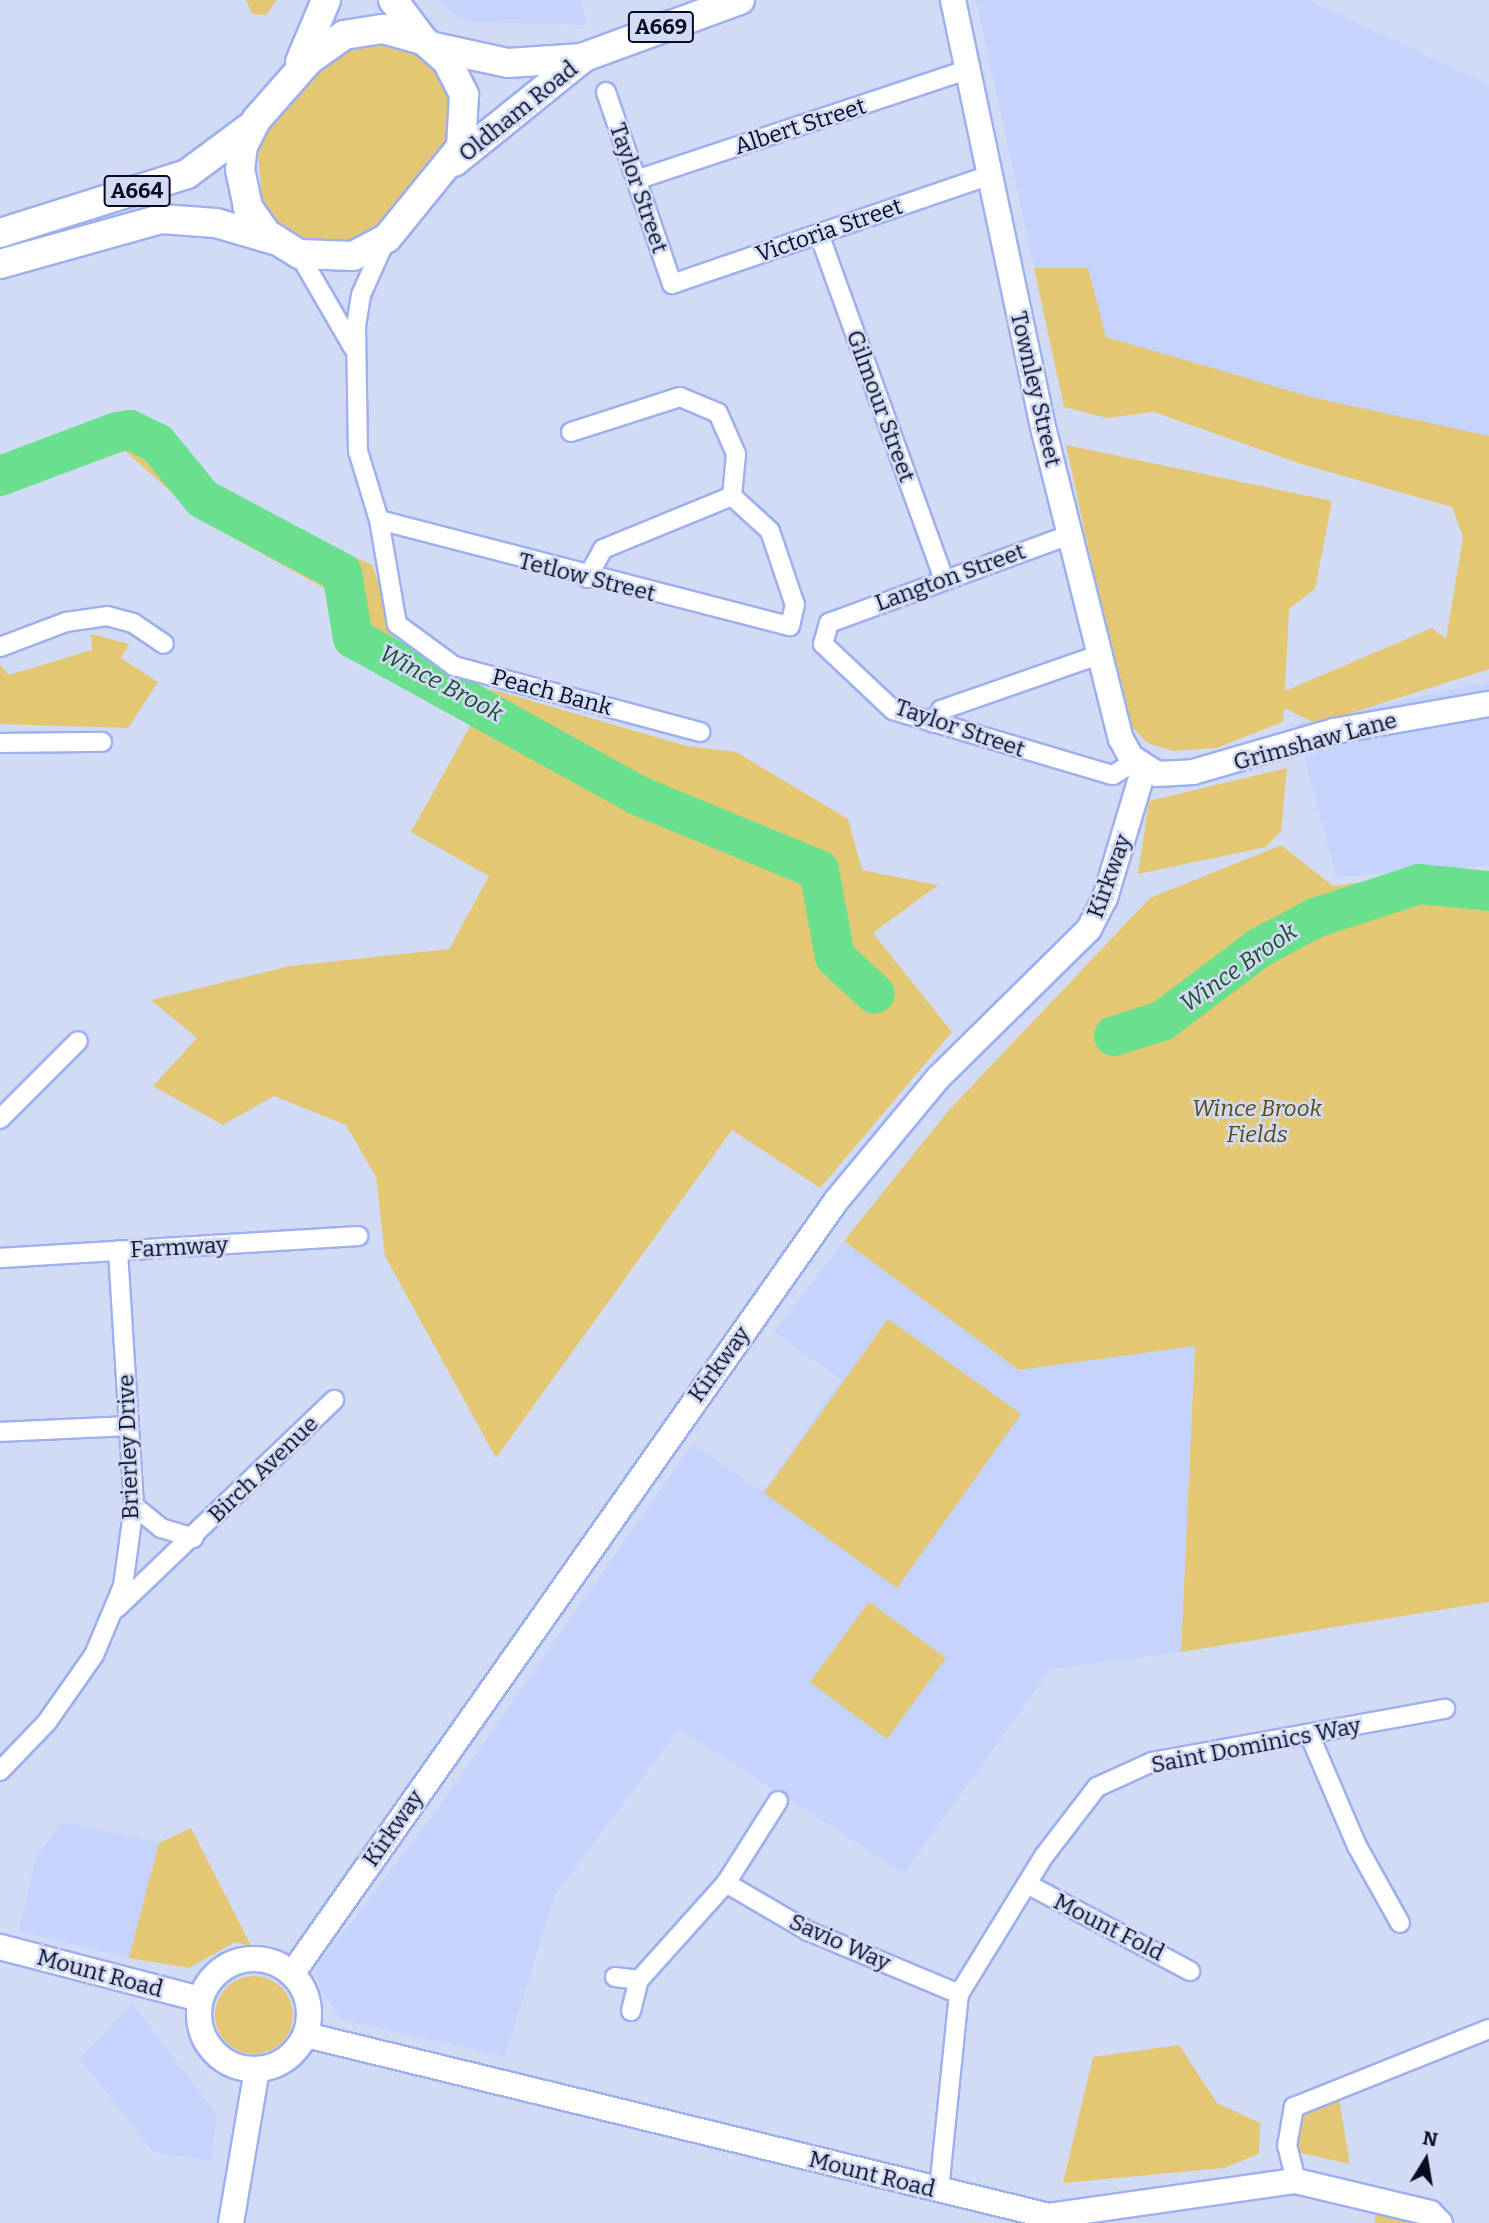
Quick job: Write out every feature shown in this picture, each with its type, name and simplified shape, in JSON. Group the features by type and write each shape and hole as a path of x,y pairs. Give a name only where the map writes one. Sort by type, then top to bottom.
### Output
{"main road":[{"name":"A664","path":"287,82 326,0"},
{"name":"A664","path":"0,264 161,219 216,223 274,240 299,254 343,258 387,238 452,164 466,128 464,95 393,0"},
{"name":"Oldham Road","path":"428,44 508,63 584,58 740,0"},
{"name":"A664","path":"0,233 187,174 215,159 257,119 287,82 344,35 383,29 428,44"},
{"name":"Oldham Road","path":"452,164 584,58"},
{"name":"A664","path":"257,119 243,146 242,186 248,208 274,240"}],"street":[{"name":"Townley Street","path":"953,0 964,71 986,176 1072,534 1098,655 1121,739 1139,764"},
{"name":"Albert Street","path":"636,180 964,71"},
{"name":"Taylor Street","path":"606,92 672,284"},
{"name":"Victoria Street","path":"672,284 986,176"},
{"name":"Gilmour Street","path":"819,234 943,577"},
{"name":"Peach Bank","path":"387,238 361,295 357,357 358,451 379,520 397,624 454,666 700,732"},
{"path":"299,254 357,357"},
{"path":"571,432 680,397 718,412 736,454 732,496 603,549 587,578"},
{"name":"Tetlow Street","path":"379,520 587,578 781,626 794,621 796,606 770,531 732,496"},
{"name":"Langton Street","path":"829,623 943,577 1072,534"},
{"path":"0,647 66,622 107,616 133,623 164,644"},
{"name":"Taylor Street","path":"829,623 823,644 893,710 1113,775 1139,764"},
{"path":"934,723 942,710 1098,655"},
{"name":"Grimshaw Lane","path":"1139,764 1170,775 1193,772 1334,731 1489,704"},
{"path":"0,743 102,742"},
{"name":"Kirkway","path":"292,1973 836,1201 939,1078 1089,929 1105,898 1139,764"},
{"path":"0,1119 78,1041"},
{"name":"Farmway","path":"0,1258 358,1236"},
{"name":"Brierley Drive","path":"0,1771 47,1722 94,1655 115,1610 134,1506 126,1426 118,1251"},
{"name":"Birch Avenue","path":"115,1610 193,1538 334,1399"},
{"path":"0,1432 126,1426"},
{"name":"Birch Avenue","path":"134,1506 162,1528 193,1538"},
{"name":"Saint Dominics Way","path":"939,2190 959,1994 1027,1884 1097,1787 1152,1762 1310,1736 1445,1709"},
{"path":"1310,1736 1357,1846 1400,1923"},
{"path":"631,2011 639,1980 726,1883 778,1801"},
{"name":"Savio Way","path":"726,1883 808,1931 959,1994"},
{"name":"Mount Fold","path":"1027,1884 1190,1971"},
{"name":"Mount Road","path":"0,1947 200,1999"},
{"path":"243,1959 262,1959 292,1973 309,2007 306,2035 280,2063 257,2070 220,2059 207,2045 200,1999 208,1981 243,1959"},
{"path":"615,1977 639,1980"},
{"path":"1296,2181 1287,2146 1294,2107 1489,2029"},
{"name":"Mount Road","path":"306,2035 1049,2216 1296,2181 1430,2213 1440,2223"},
{"path":"232,2223 257,2070"}],"shaded area":[{"path":"436,0 581,0 588,25 467,22"},
{"path":"976,0 1309,0 1489,85 1489,459 1048,331"},
{"path":"1489,681 1489,866 1336,877 1296,724"},
{"path":"844,1241 1019,1370 1195,1346 1181,1652 1051,1669 904,1873 679,1729 555,1895 505,2056 342,2020 320,1989 316,1968 434,1814 692,1444 763,1492 841,1380 774,1332"},
{"path":"62,1822 159,1843 129,1958 19,1931 36,1857"},
{"path":"132,2003 217,2115 211,2161 153,2152 80,2059"}],"green space":[{"path":"246,0 276,0 267,15 252,14"},
{"path":"382,44 415,53 435,71 449,99 447,141 377,227 349,242 304,240 277,223 262,201 258,151 269,127 319,71 350,49"},
{"path":"1034,268 1088,268 1106,337 1311,397 1489,436 1489,669 1317,724 1284,708 1283,722 1216,748 1174,751 1147,743 1125,719 1066,445 1332,501 1315,589 1289,609 1285,691 1432,628 1446,639 1463,537 1452,507 1301,464 1154,412 1107,418 1064,407"},
{"path":"152,431 222,497 372,565 396,631 390,666 346,635 343,604 324,588 205,522 125,451 0,491 0,466 92,435"},
{"path":"91,634 129,644 121,658 158,682 128,728 0,724 0,665 9,675 92,650"},
{"path":"491,689 686,746 736,752 848,819 862,870 938,885 873,933 952,1032 820,1188 732,1130 496,1458 385,1256 376,1177 346,1125 274,1096 223,1125 153,1086 197,1038 151,1000 290,966 449,949 489,876 411,832"},
{"path":"1287,768 1281,831 1266,847 1138,874 1149,801"},
{"name":"Wince Brook Fields","path":"1281,845 1333,886 1436,872 1489,872 1489,1602 1181,1652 1195,1346 1019,1370 844,1241 949,1110 1150,898"},
{"path":"888,1319 1021,1414 897,1588 764,1493"},
{"path":"869,1602 946,1658 887,1739 810,1682"},
{"path":"191,1828 251,1946 235,1942 189,1968 129,1958 159,1843"},
{"path":"254,1976 269,1979 286,1993 293,2015 290,2030 276,2047 254,2054 239,2051 222,2037 215,2015 218,2000 232,1983"},
{"path":"1179,2045 1217,2103 1260,2123 1259,2154 1224,2168 1063,2183 1093,2057"},
{"path":"1339,2099 1350,2164 1301,2153 1294,2134 1303,2115"},
{"path":"1376,2205 1430,2223 1375,2223"}],"waterway":[{"name":"Wince Brook","path":"0,476 117,432 130,430 157,443 203,499 342,573 353,638 637,795 819,870 835,957 875,994"},
{"name":"Wince Brook","path":"1114,1036 1162,1021 1259,948 1315,918 1419,884 1489,891"}]}
